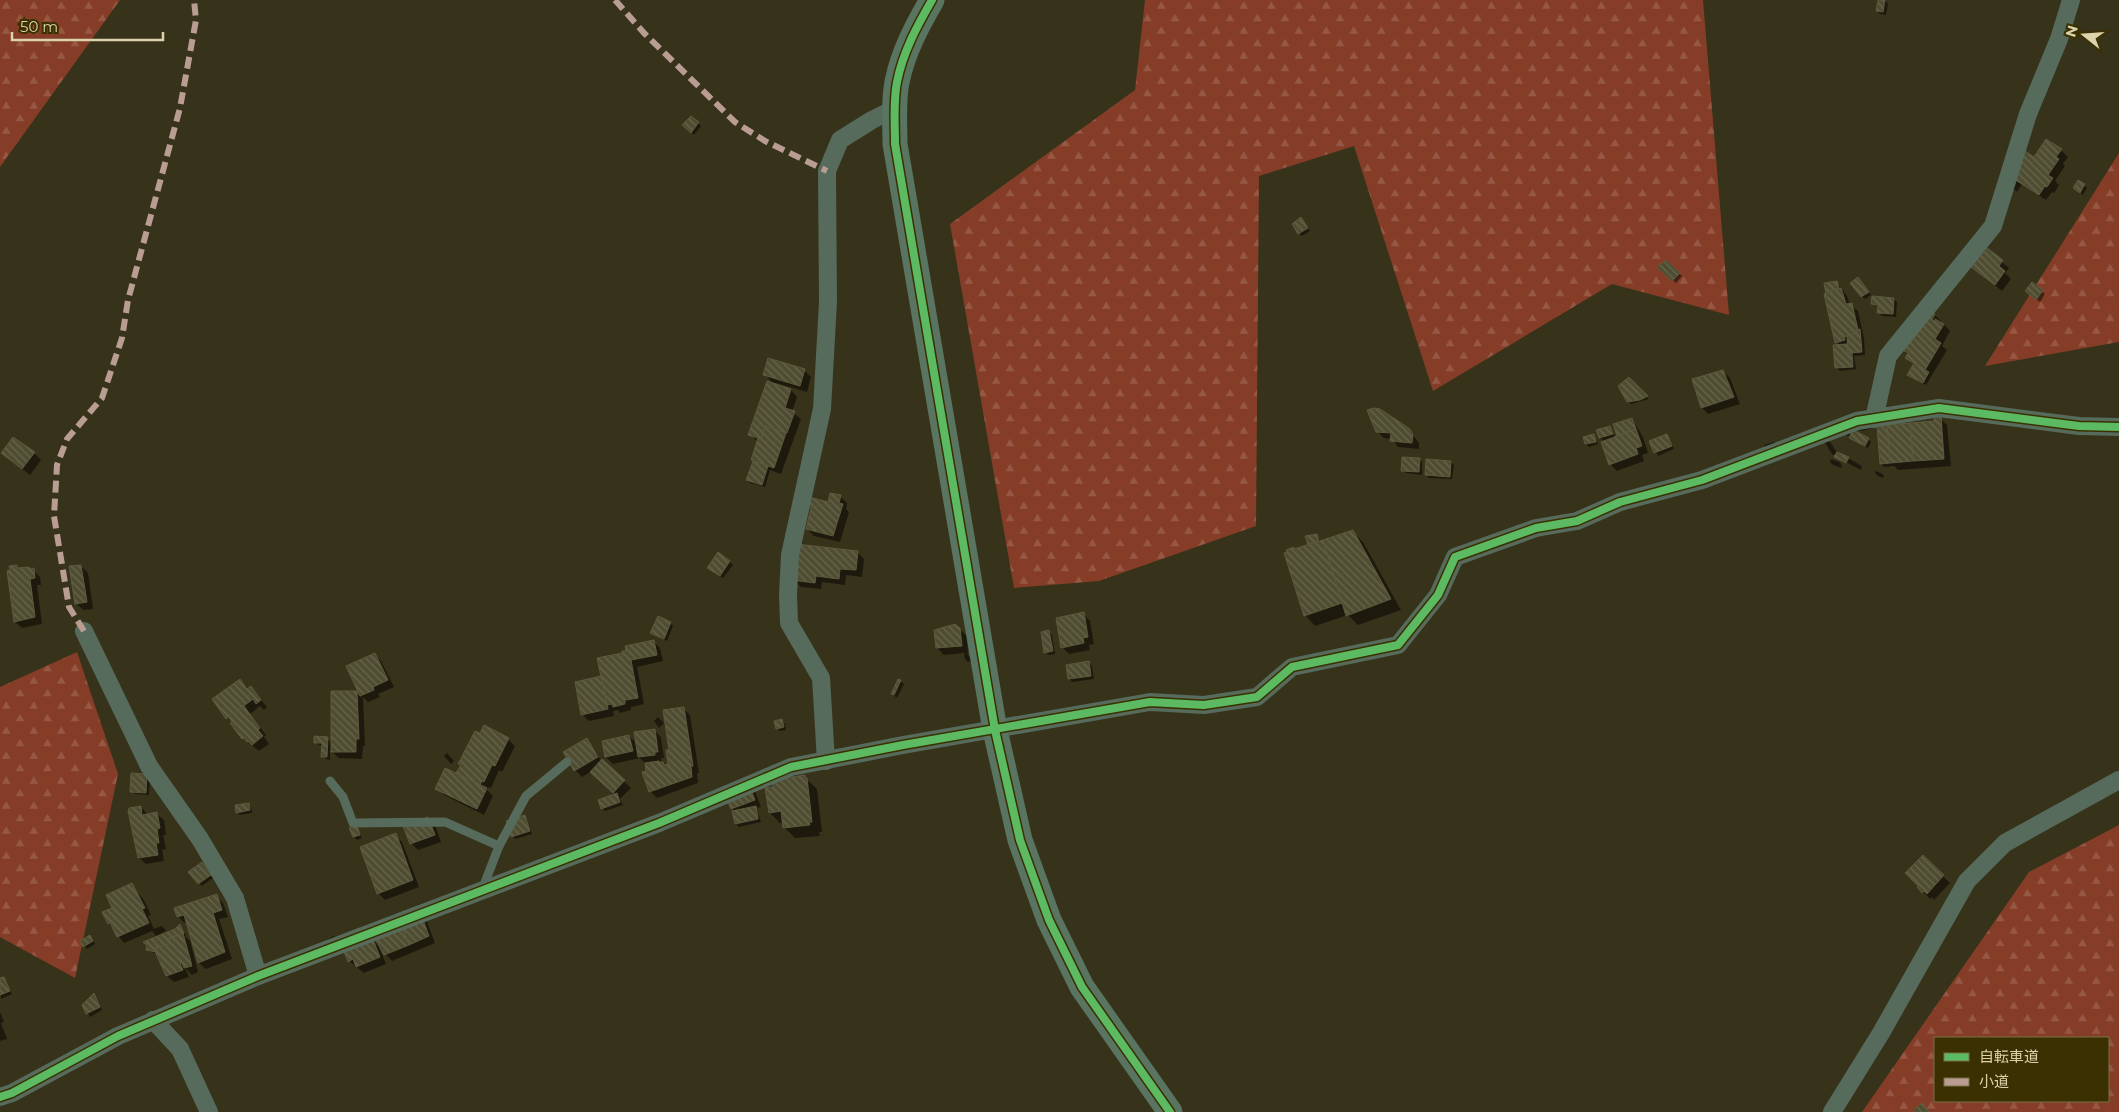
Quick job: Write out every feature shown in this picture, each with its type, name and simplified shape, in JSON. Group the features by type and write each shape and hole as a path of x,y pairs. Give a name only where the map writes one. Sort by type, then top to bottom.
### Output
{"street":[{"path":"932,0 916,26 896,82 894,110 895,144 995,730 1020,840 1049,920 1082,987 1170,1112"},
{"path":"1874,419 1888,356 1993,226 2028,114 2059,39 2071,0"},
{"path":"826,761 821,678 790,623 788,595 790,555 822,409 828,302 826,172 840,140 872,120 894,110"},
{"path":"0,1096 12,1093 118,1036 258,976 659,824 791,766 1150,702 1204,705 1257,697 1292,667 1398,645 1438,595 1455,557 1536,528 1577,521 1620,502 1702,480 1857,421 1939,408 2079,426 2119,427"},
{"path":"84,631 149,766 200,839 234,898 258,976"},
{"path":"1832,1112 1881,1033 1967,881 2005,843 2119,780"},
{"path":"153,1020 180,1049 208,1112"}],"lane":[{"path":"482,890 499,846 526,796 566,762"},
{"path":"330,781 344,797 354,823 445,822 499,846"}],"green space":[{"path":"0,0 120,0 0,167"},
{"path":"1145,0 1703,0 1729,315 1612,284 1433,391 1354,146 1259,176 1256,526 1099,581 1014,588 950,224 1135,90"},
{"path":"2119,153 2119,342 1985,366"},
{"path":"77,652 118,774 75,978 0,937 0,687"},
{"path":"2119,825 2119,1112 1862,1112 2029,872"}],"building":[{"path":"1878,0 1885,0 1883,12 1876,11"},
{"path":"691,116 699,122 691,133 682,125"},
{"path":"2046,139 2062,149 2056,157 2059,159 2048,175 2053,178 2039,195 2014,179 2025,151 2034,157"},
{"path":"2078,180 2085,184 2080,193 2073,188"},
{"path":"1301,217 1308,228 1298,234 1292,224"},
{"path":"1987,248 2003,260 1999,266 2005,271 1995,285 1971,267"},
{"path":"1666,260 1680,273 1672,281 1657,267"},
{"path":"1858,277 1869,292 1861,297 1850,283"},
{"path":"1837,281 1839,288 1826,294 1824,283"},
{"path":"2032,282 2043,290 2036,300 2025,291"},
{"path":"1841,288 1846,304 1852,303 1858,330 1857,333 1844,337 1845,340 1835,343 1824,294"},
{"path":"1872,296 1894,298 1893,314 1877,313 1878,305 1871,304"},
{"path":"1923,307 1935,314 1932,320 1934,321 1935,319 1944,324 1935,339 1941,343 1925,370 1905,358 1908,353 1900,349"},
{"path":"1860,329 1862,352 1848,353 1847,336 1857,333 1856,330"},
{"path":"1847,344 1848,353 1852,353 1853,367 1835,368 1833,345"},
{"path":"768,358 805,369 800,386 763,375"},
{"path":"1914,363 1929,372 1923,383 1907,375"},
{"path":"1723,370 1734,397 1701,408 1692,379"},
{"path":"1629,377 1648,396 1640,400 1627,402 1618,386"},
{"path":"767,381 791,389 785,408 795,411 787,433 765,426 761,439 748,435"},
{"path":"1380,409 1410,429 1413,435 1412,443 1390,441 1391,433 1376,432 1367,410"},
{"path":"1941,416 1944,459 1913,461 1910,423 1934,421 1934,417"},
{"path":"1632,418 1636,429 1617,436 1613,424"},
{"path":"1910,423 1913,461 1890,463 1887,425"},
{"path":"1887,425 1890,463 1880,464 1877,426"},
{"path":"765,426 786,433 774,468 751,460 758,438 761,439"},
{"path":"1610,426 1613,434 1599,438 1596,430"},
{"path":"1636,429 1642,446 1636,448 1638,454 1609,465 1601,442"},
{"path":"1853,430 1869,438 1865,446 1849,438"},
{"path":"1594,434 1596,442 1585,444 1583,437"},
{"path":"1667,434 1672,446 1654,453 1649,441"},
{"path":"13,437 35,452 22,469 1,453"},
{"path":"1837,452 1849,457 1846,463 1834,457"},
{"path":"1402,457 1420,458 1419,472 1401,471"},
{"path":"1426,459 1451,461 1450,477 1425,475"},
{"path":"753,461 768,466 762,485 746,480"},
{"path":"830,493 841,495 839,503 843,504 833,536 806,529 811,508 806,507 809,497 828,502"},
{"path":"1353,530 1391,599 1346,616 1323,540"},
{"path":"1317,534 1319,541 1308,545 1305,536"},
{"path":"1323,540 1342,603 1304,616 1284,553 1287,552 1286,550 1294,547 1294,549"},
{"path":"796,544 858,551 856,570 840,569 839,579 816,576 815,583 792,580"},
{"path":"718,552 730,561 720,576 707,568"},
{"path":"17,565 17,568 34,568 35,578 30,579 35,617 14,622 7,571 10,570 9,566"},
{"path":"81,565 87,602 75,604 69,566"},
{"path":"1084,612 1088,637 1083,638 1084,643 1061,648 1056,618"},
{"path":"658,616 671,622 664,639 650,633"},
{"path":"955,624 960,628 962,646 936,648 934,630"},
{"path":"1049,630 1053,651 1044,653 1041,632"},
{"path":"654,640 657,655 631,660 638,698 625,700 625,704 613,707 612,704 607,705 597,658 622,653 622,651 626,651 625,646"},
{"path":"375,653 388,680 373,687 374,690 360,696 346,666"},
{"path":"1089,661 1091,676 1068,679 1066,665"},
{"path":"601,676 608,709 581,715 575,682"},
{"path":"240,679 247,689 251,686 261,700 256,704 253,699 226,719 212,699"},
{"path":"898,679 901,680 894,695 891,694"},
{"path":"331,691 357,691 359,739 356,739 356,752 331,752"},
{"path":"244,706 260,728 258,730 263,736 252,745 244,738 242,739 230,723 232,722 229,718"},
{"path":"684,707 693,766 691,766 692,777 649,792 642,772 646,771 645,763 659,761 663,762 664,765 668,764 666,750 669,750 663,710"},
{"path":"782,719 784,727 776,729 774,721"},
{"path":"484,725 509,738 495,766 492,765 484,782 482,781 480,785 456,773 461,765 458,764 475,731 480,733"},
{"path":"655,729 658,752 655,752 655,755 638,757 634,732"},
{"path":"629,735 633,751 605,757 602,741"},
{"path":"314,736 328,737 327,757 321,757 322,743 314,743"},
{"path":"587,738 598,757 574,771 563,752"},
{"path":"602,759 625,780 613,793 590,772"},
{"path":"445,768 487,788 477,809 435,789"},
{"path":"131,773 147,774 146,793 130,792"},
{"path":"805,775 805,778 807,778 812,822 809,822 810,825 783,828 781,811 769,813 765,788 773,787 772,780"},
{"path":"747,781 755,800 731,809 726,798"},
{"path":"617,793 620,802 601,809 598,800"},
{"path":"249,803 250,810 236,813 235,805"},
{"path":"141,806 142,815 157,812 160,828 157,829 159,843 156,843 158,855 138,858 128,811 129,808"},
{"path":"756,806 758,819 735,824 732,811"},
{"path":"525,815 530,831 511,837 506,821"},
{"path":"428,817 435,835 410,844 403,826"},
{"path":"357,825 360,835 353,837 349,828"},
{"path":"396,833 413,880 377,894 360,847"},
{"path":"1923,855 1944,875 1927,894 1924,891 1922,893 1905,873"},
{"path":"202,862 211,875 198,884 188,872"},
{"path":"132,883 145,908 142,909 149,923 117,937 102,912 112,908 106,895"},
{"path":"217,894 222,910 213,913 225,952 198,963 184,915 177,917 174,908"},
{"path":"418,906 429,936 409,945 397,914"},
{"path":"180,924 184,933 169,938 171,943 157,948 153,938 175,929"},
{"path":"359,928 362,936 372,937 380,957 356,967 353,959 348,962 338,937"},
{"path":"402,928 409,945 384,955 375,939"},
{"path":"183,933 192,966 184,968 182,963 180,964 183,970 166,976 154,949 171,943 169,938"},
{"path":"90,935 93,941 83,947 80,941"},
{"path":"153,938 157,948 154,949 156,952 146,950 147,946 143,942"},
{"path":"4,977 10,991 0,995 0,978"},
{"path":"94,993 100,1007 86,1014 82,1005"},
{"path":"1922,1103 1929,1112 1916,1112 1914,1110"}],"marked path":[{"path":"84,631 69,607 54,516 57,465 67,439 102,398 122,338 128,300 180,108 196,20 194,0"},
{"path":"615,0 644,33 735,122 765,141 827,171"}],"cycle path":[{"path":"932,0 911,40 897,82 894,113 895,144 995,730 1020,840 1049,920 1082,987 1170,1112"},
{"path":"0,1097 12,1093 118,1036 258,976 659,823 791,767 903,745 1150,702 1204,705 1257,697 1292,667 1398,645 1438,595 1455,557 1536,528 1577,521 1620,502 1702,480 1857,421 1939,408 2079,426 2119,427"}]}
